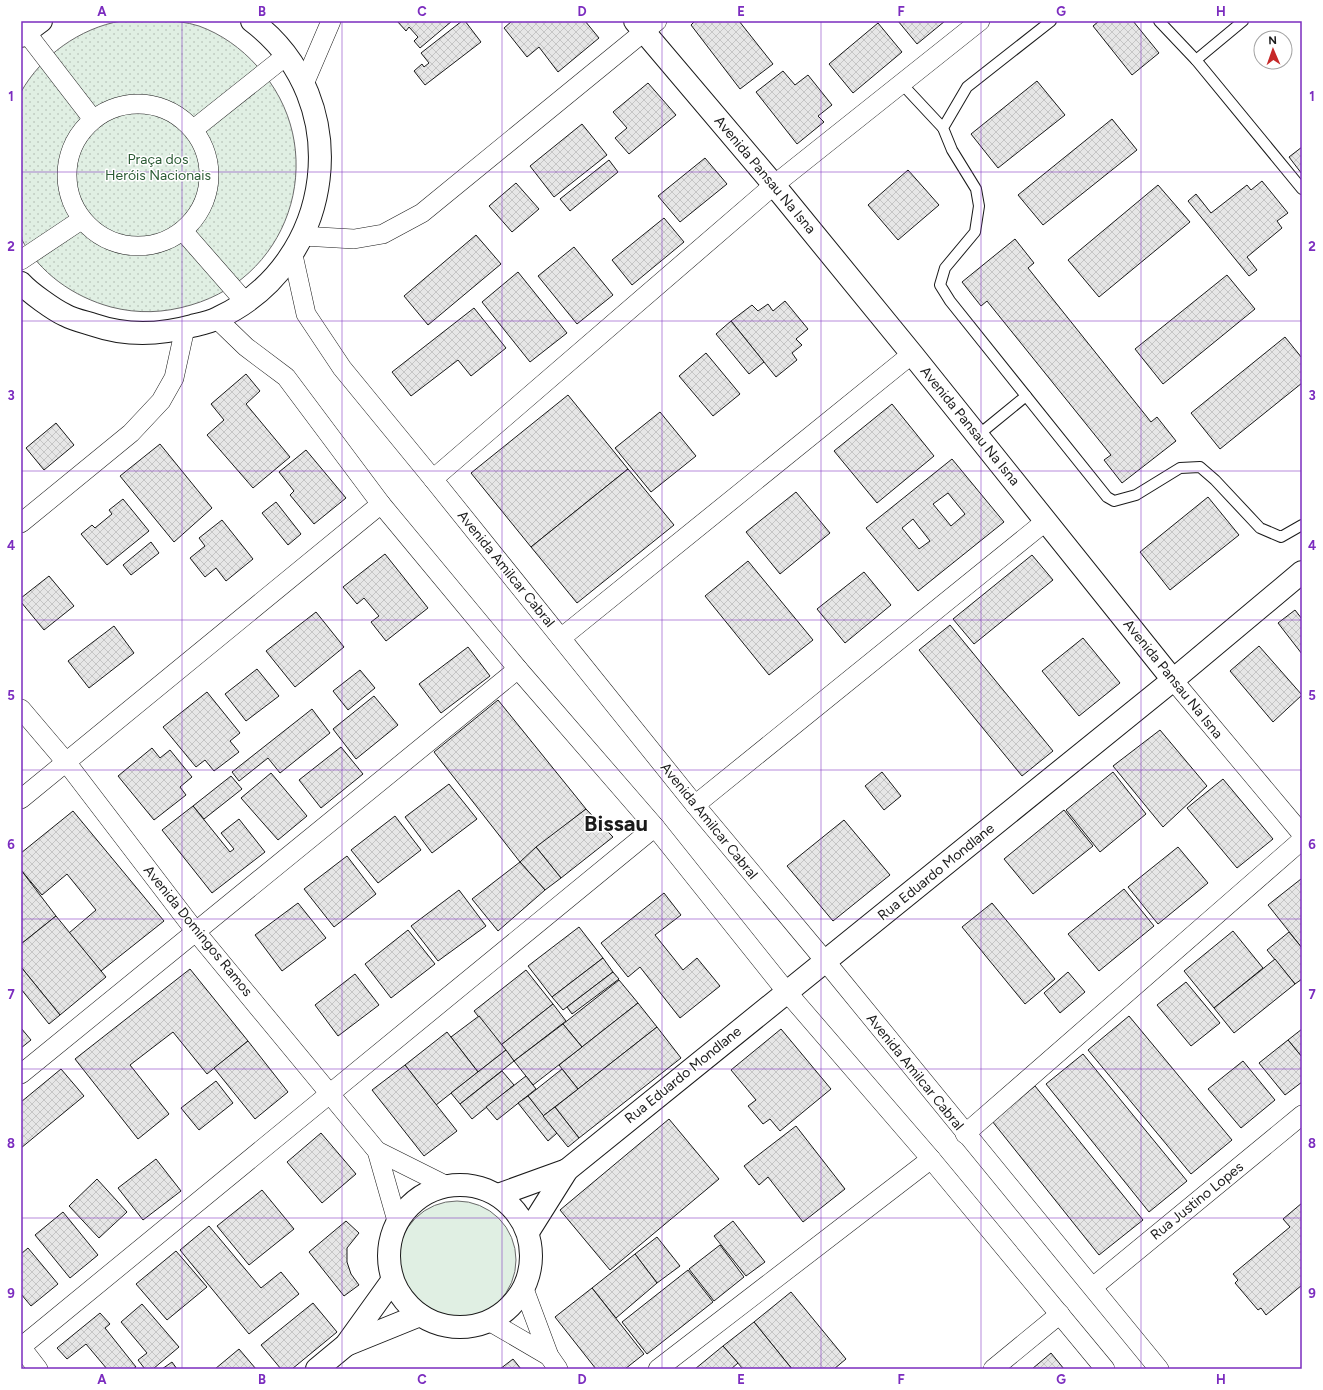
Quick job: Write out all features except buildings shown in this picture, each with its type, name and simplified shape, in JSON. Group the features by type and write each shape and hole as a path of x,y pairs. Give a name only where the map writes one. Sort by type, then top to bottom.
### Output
{"street":[{"path":"22,285 65,315 115,332 167,333 217,319 246,303 271,281 297,246 312,215 321,171 318,126 304,84 287,55 252,21"},
{"path":"304,84 331,21"},
{"path":"434,479 774,185 980,21"},
{"path":"297,246 383,234 422,212 646,24"},
{"name":"Avenida Pansau Na Isna","path":"646,24 1173,680 1302,834"},
{"path":"27,29 92,118"},
{"path":"194,129 287,55"},
{"path":"126,103 164,107 194,129 210,164 206,201 183,231 149,246 111,242 81,220 66,186 70,149 92,118 126,103"},
{"path":"21,260 81,220"},
{"path":"183,231 246,303"},
{"name":"Avenida Amilcar Cabral","path":"297,246 306,314 342,368 434,479 695,805 826,962 965,1134 1093,1287 1159,1369"},
{"path":"217,319 246,347 286,377 382,504 518,670 655,827 786,991 931,1159 1105,1369"},
{"path":"21,523 131,433 161,401 174,378 185,328"},
{"path":"561,638 912,354"},
{"path":"21,799 382,504"},
{"path":"695,805 1046,521"},
{"name":"Rua Eduardo Mondlane","path":"528,1232 567,1170 786,991 826,962 1173,680 1302,572"},
{"path":"21,1074 518,670"},
{"name":"Avenida Domingos Ramos","path":"21,709 66,762 196,932 377,1151 397,1221"},
{"path":"38,1369 21,1347 655,827"},
{"path":"965,1134 1302,840"},
{"name":"Rua Justino Lopes","path":"1093,1287 1302,1115"},
{"name":"Avenida Domingos Ramos","path":"377,1151 447,1186"},
{"path":"658,1369 931,1159"},
{"name":"Rua Eduardo Mondlane","path":"498,1195 567,1170"},
{"path":"464,1185 482,1188 498,1195 513,1208 522,1219 528,1232 532,1261 524,1289 506,1311 489,1321 472,1326 454,1327 436,1323 420,1315 401,1297 392,1281 388,1260 390,1240 397,1221 407,1207 426,1193 447,1186 464,1185"},
{"path":"317,1369 346,1345 392,1281"},
{"path":"524,1289 554,1362"},
{"path":"992,1369 1060,1314"},
{"path":"346,1345 420,1315"},
{"path":"489,1321 554,1362"}],"lane":[{"path":"943,128 967,87 1051,21"},
{"path":"1159,21 1196,60 1302,189"},
{"path":"1196,60 1243,21"},
{"path":"901,83 943,128 952,150 976,189 979,206 975,232 945,268 940,285 950,301 1107,497 1114,501 1136,495 1180,468 1200,468 1215,480 1260,528 1280,537 1302,525"},
{"path":"978,436 1026,396"}],"green space":[{"name":"Praça dos Heróis Nacionais","path":"160,20 190,23 207,29 230,42 257,66 280,98 293,133 296,169 291,204 277,237 256,266 227,289 191,305 171,310 151,312 131,311 97,303 84,297 59,282 48,273 37,262 21,238 21,92 39,67 63,46 91,30 121,21"},
{"path":"457,1201 468,1202 480,1206 499,1218 511,1237 515,1249 515,1271 511,1283 499,1302 480,1314 468,1318 457,1319 446,1318 434,1314 415,1302 403,1283 399,1271 398,1260 399,1249 403,1237 415,1218 434,1206 446,1202"}],"district":[{"name":"Bissau","path":"616,823"}]}
